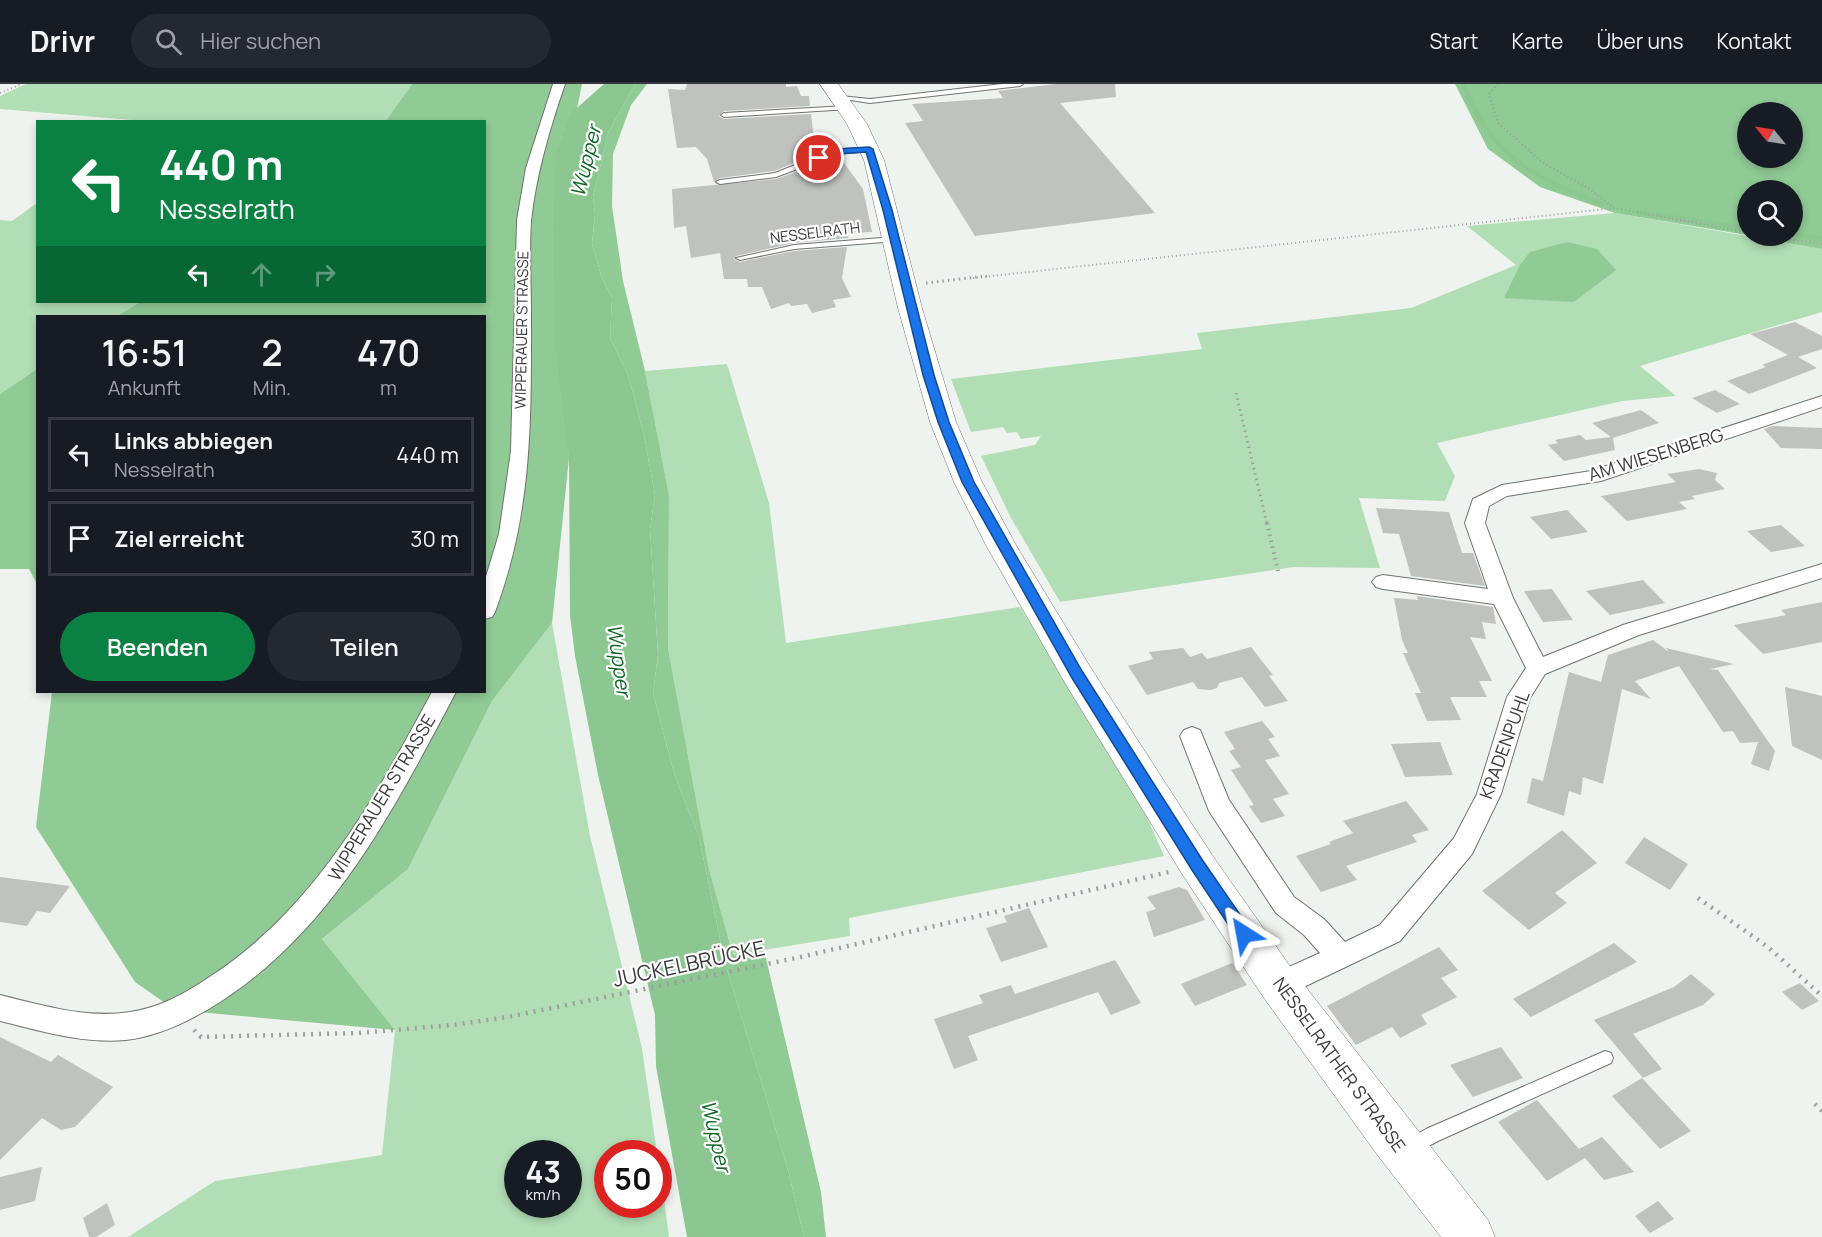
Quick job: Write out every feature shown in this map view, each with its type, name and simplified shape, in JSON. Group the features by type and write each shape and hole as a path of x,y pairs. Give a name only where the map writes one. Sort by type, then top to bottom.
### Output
{"main road":[{"name":"NESSELRATHER STRASSE","path":"838,97 869,149 928,375 943,422 968,482 1071,665 1198,866 1279,985 1403,1152 1471,1237"}],"street":[{"name":"WIPPERAUER STRASSE","path":"486,608 495,588 507,545 518,461 524,220 538,152 559,84"},
{"name":"AM WIESENBERG","path":"1537,668 1502,598 1475,523 1480,503 1502,491 1594,477 1822,401"},
{"path":"1537,668 1631,630 1822,570"},
{"path":"1383,582 1502,598"},
{"name":"KRADENPUHL","path":"1279,985 1390,933 1463,846 1489,794 1519,697 1537,668"},
{"name":"WIPPERAUER STRASSE","path":"0,1008 65,1024 117,1027 161,1018 178,1011 242,974 317,901 348,859 443,693"},
{"path":"1192,736 1218,804 1285,905 1314,927 1341,957"}],"lane":[{"path":"724,115 838,97 870,101 1020,84"},
{"path":"720,182 776,175 836,152 869,149"},
{"name":"NESSELRATH","path":"740,258 794,247 894,239"},
{"path":"1403,1152 1432,1135 1605,1058"}],"path":[{"path":"0,93 21,84"},
{"path":"1498,84 1489,94 1498,123 1543,163 1585,186 1615,208"},
{"path":"919,284 1615,208 1737,231"},
{"path":"1803,241 1822,244"},
{"path":"1236,393 1278,571"},
{"name":"JUCKELBRÜCKE","path":"178,1011 201,1037 382,1031 453,1025 535,1012 850,947 1198,866"},
{"path":"1698,898 1768,946 1822,996"},
{"path":"1815,1104 1822,1111"}],"shaded area":[{"path":"26,84 412,84 387,120 132,120 0,109 0,96"},
{"path":"412,84 582,84 559,199 569,458 552,623 492,701 408,869 322,939 395,1030 175,1010 135,982 36,827 52,693 486,693 486,315 119,315 138,303 486,303 486,120 387,120"},
{"path":"635,84 647,84 631,105 613,154 612,206 623,281 645,371 669,495 668,648 709,869 733,955 764,950 821,1192 826,1237 804,1237 788,1170 725,963 699,837 675,777 653,693 658,655 650,529 655,495 644,435 628,375 610,338 612,298 602,278 592,244 595,214 593,197 608,133"},
{"path":"1455,84 1822,84 1822,249 1803,246 1803,180 1737,180 1737,233 1615,213 1540,187 1488,149"},
{"path":"36,204 36,303 138,303 119,315 36,315 36,370 0,394 0,220 12,221"},
{"path":"1615,213 1737,234 1737,246 1803,246 1822,249 1822,312 1640,366 1676,396 1622,401 1437,443 1455,476 1445,501 1359,498 1380,568 1294,567 1060,602 1011,518 981,456 1035,445 1041,436 1021,439 1017,432 1007,433 1003,427 971,432 951,379 1202,349 1197,333 1411,308 1516,265 1467,226"},
{"path":"1567,242 1597,249 1616,270 1574,302 1504,298 1520,265 1530,252"},
{"path":"727,364 769,503 786,643 1020,607 1142,806 1164,856 849,918 850,936 733,955 709,869 668,648 669,495 645,371"},
{"path":"36,370 36,582 29,569 0,569 0,394"},
{"path":"552,623 590,836 642,1048 655,1140 594,1140 594,1218 666,1218 669,1237 128,1237 215,1181 382,1155 395,1030 322,939 408,869 492,701"}],"water":[{"name":"Wupper","path":"604,84 635,84 608,133 593,197 595,214 592,244 602,278 612,298 610,338 628,375 644,435 655,495 650,529 658,655 653,693 675,777 699,837 725,963 788,1170 804,1237 687,1237 672,1154 672,1140 669,1140 656,1066 655,1015 598,775 575,656 570,615 569,458 555,342 553,224 556,157 570,114"}],"building":[{"path":"687,84 797,86 801,96 809,96 810,106 724,111 719,116 724,119 811,114 814,140 822,152 774,171 720,178 714,182 707,159 696,147 677,148 668,89 685,90"},
{"path":"1056,84 1115,84 1116,97 1060,103 1155,213 975,236 905,123 923,121 912,104 1003,98 998,91"},
{"path":"839,156 863,189 872,232 849,233 848,238 794,243 736,256 734,259 740,262 794,251 847,247 842,278 851,297 833,300 836,307 812,313 807,304 791,306 789,303 771,309 762,287 748,287 747,279 724,279 720,253 691,258 686,226 674,228 672,189 776,179"},
{"path":"1795,322 1822,336 1822,349 1798,357 1817,368 1749,394 1727,381 1766,367 1762,365 1788,355 1750,334"},
{"path":"1715,390 1740,404 1717,413 1692,398"},
{"path":"1641,410 1659,423 1613,438 1615,450 1564,461 1548,445 1558,443 1555,440 1580,435 1586,440 1611,437 1592,423"},
{"path":"1772,426 1822,428 1822,449 1781,448 1764,429"},
{"path":"1699,469 1717,473 1715,480 1725,489 1692,496 1678,483 1695,499 1679,502 1687,509 1627,521 1601,496 1676,482 1667,474"},
{"path":"1376,508 1449,512 1462,553 1473,553 1485,586 1411,576 1399,534 1383,533"},
{"path":"1567,510 1588,532 1551,539 1530,517"},
{"path":"1781,525 1805,546 1771,552 1747,531"},
{"path":"1643,580 1665,603 1610,615 1586,591"},
{"path":"1552,589 1573,620 1543,622 1524,591"},
{"path":"1417,596 1493,607 1496,624 1482,622 1486,639 1470,637 1492,681 1479,681 1487,697 1450,697 1461,720 1427,721 1415,693 1421,693 1403,653 1408,653 1402,640 1394,598 1418,600"},
{"path":"1822,602 1822,642 1763,654 1734,625 1786,615 1781,610"},
{"path":"1653,640 1669,652 1666,648 1734,664 1710,669 1718,670 1775,751 1769,771 1751,764 1758,742 1740,743 1733,731 1723,732 1679,666 1635,681 1651,699 1622,689 1603,784 1583,777 1581,795 1569,791 1564,816 1527,803 1532,778 1543,781 1569,672 1601,682 1608,655"},
{"path":"1251,647 1273,675 1269,676 1288,701 1265,707 1242,677 1219,683 1217,688 1210,690 1198,689 1193,682 1147,695 1128,666 1153,659 1149,652 1183,648 1190,657 1202,653 1207,659"},
{"path":"1785,687 1822,696 1822,760 1792,746"},
{"path":"1262,721 1275,737 1268,739 1280,756 1265,760 1289,794 1273,799 1285,816 1261,823 1249,806 1254,805 1231,770 1241,767 1229,751 1235,749 1224,732"},
{"path":"1440,742 1453,775 1405,777 1391,744"},
{"path":"1406,801 1429,830 1412,835 1417,842 1346,866 1357,880 1321,892 1296,856 1331,844 1329,842 1353,833 1343,821"},
{"path":"1562,830 1597,863 1555,893 1567,903 1529,930 1482,891"},
{"path":"1644,837 1688,864 1670,890 1625,863"},
{"path":"0,877 70,886 50,913 37,911 27,926 0,922"},
{"path":"1179,887 1187,890 1205,920 1154,937 1146,912 1156,909 1147,897"},
{"path":"1029,908 1048,947 1001,962 986,928 1007,922 1004,916"},
{"path":"1614,943 1637,962 1531,1017 1513,999"},
{"path":"1439,947 1458,970 1441,978 1457,997 1421,1015 1427,1024 1400,1038 1392,1027 1356,1045 1327,1006"},
{"path":"1115,960 1141,1003 1111,1015 1098,992 968,1036 978,1060 954,1069 934,1019 983,1003 979,995 1011,985 1015,994"},
{"path":"1232,963 1247,985 1195,1006 1181,984"},
{"path":"1691,974 1715,994 1703,1005 1633,1034 1662,1069 1643,1078 1594,1020 1674,987"},
{"path":"1800,983 1819,1001 1802,1010 1782,992"},
{"path":"0,1037 51,1062 58,1055 113,1087 75,1127 61,1130 42,1118 0,1160"},
{"path":"1501,1047 1523,1078 1473,1097 1450,1065"},
{"path":"1642,1078 1691,1131 1660,1149 1612,1096"},
{"path":"1537,1100 1579,1149 1602,1137 1634,1172 1604,1180 1585,1158 1547,1181 1498,1122"},
{"path":"42,1167 35,1201 0,1210 0,1177"},
{"path":"1658,1201 1674,1219 1650,1233 1635,1216"},
{"path":"107,1203 115,1225 96,1237 89,1237 83,1218"}],"waterway":[{"path":"1463,84 1474,109 1487,130 1517,161 1555,184 1601,204"},
{"path":"1639,212 1737,227"},
{"path":"1803,236 1822,239"}],"route":[{"path":"819,158 836,152 869,149 874,160 928,375 943,422 968,482 1002,547 1077,674 1198,866 1244,934"}]}
